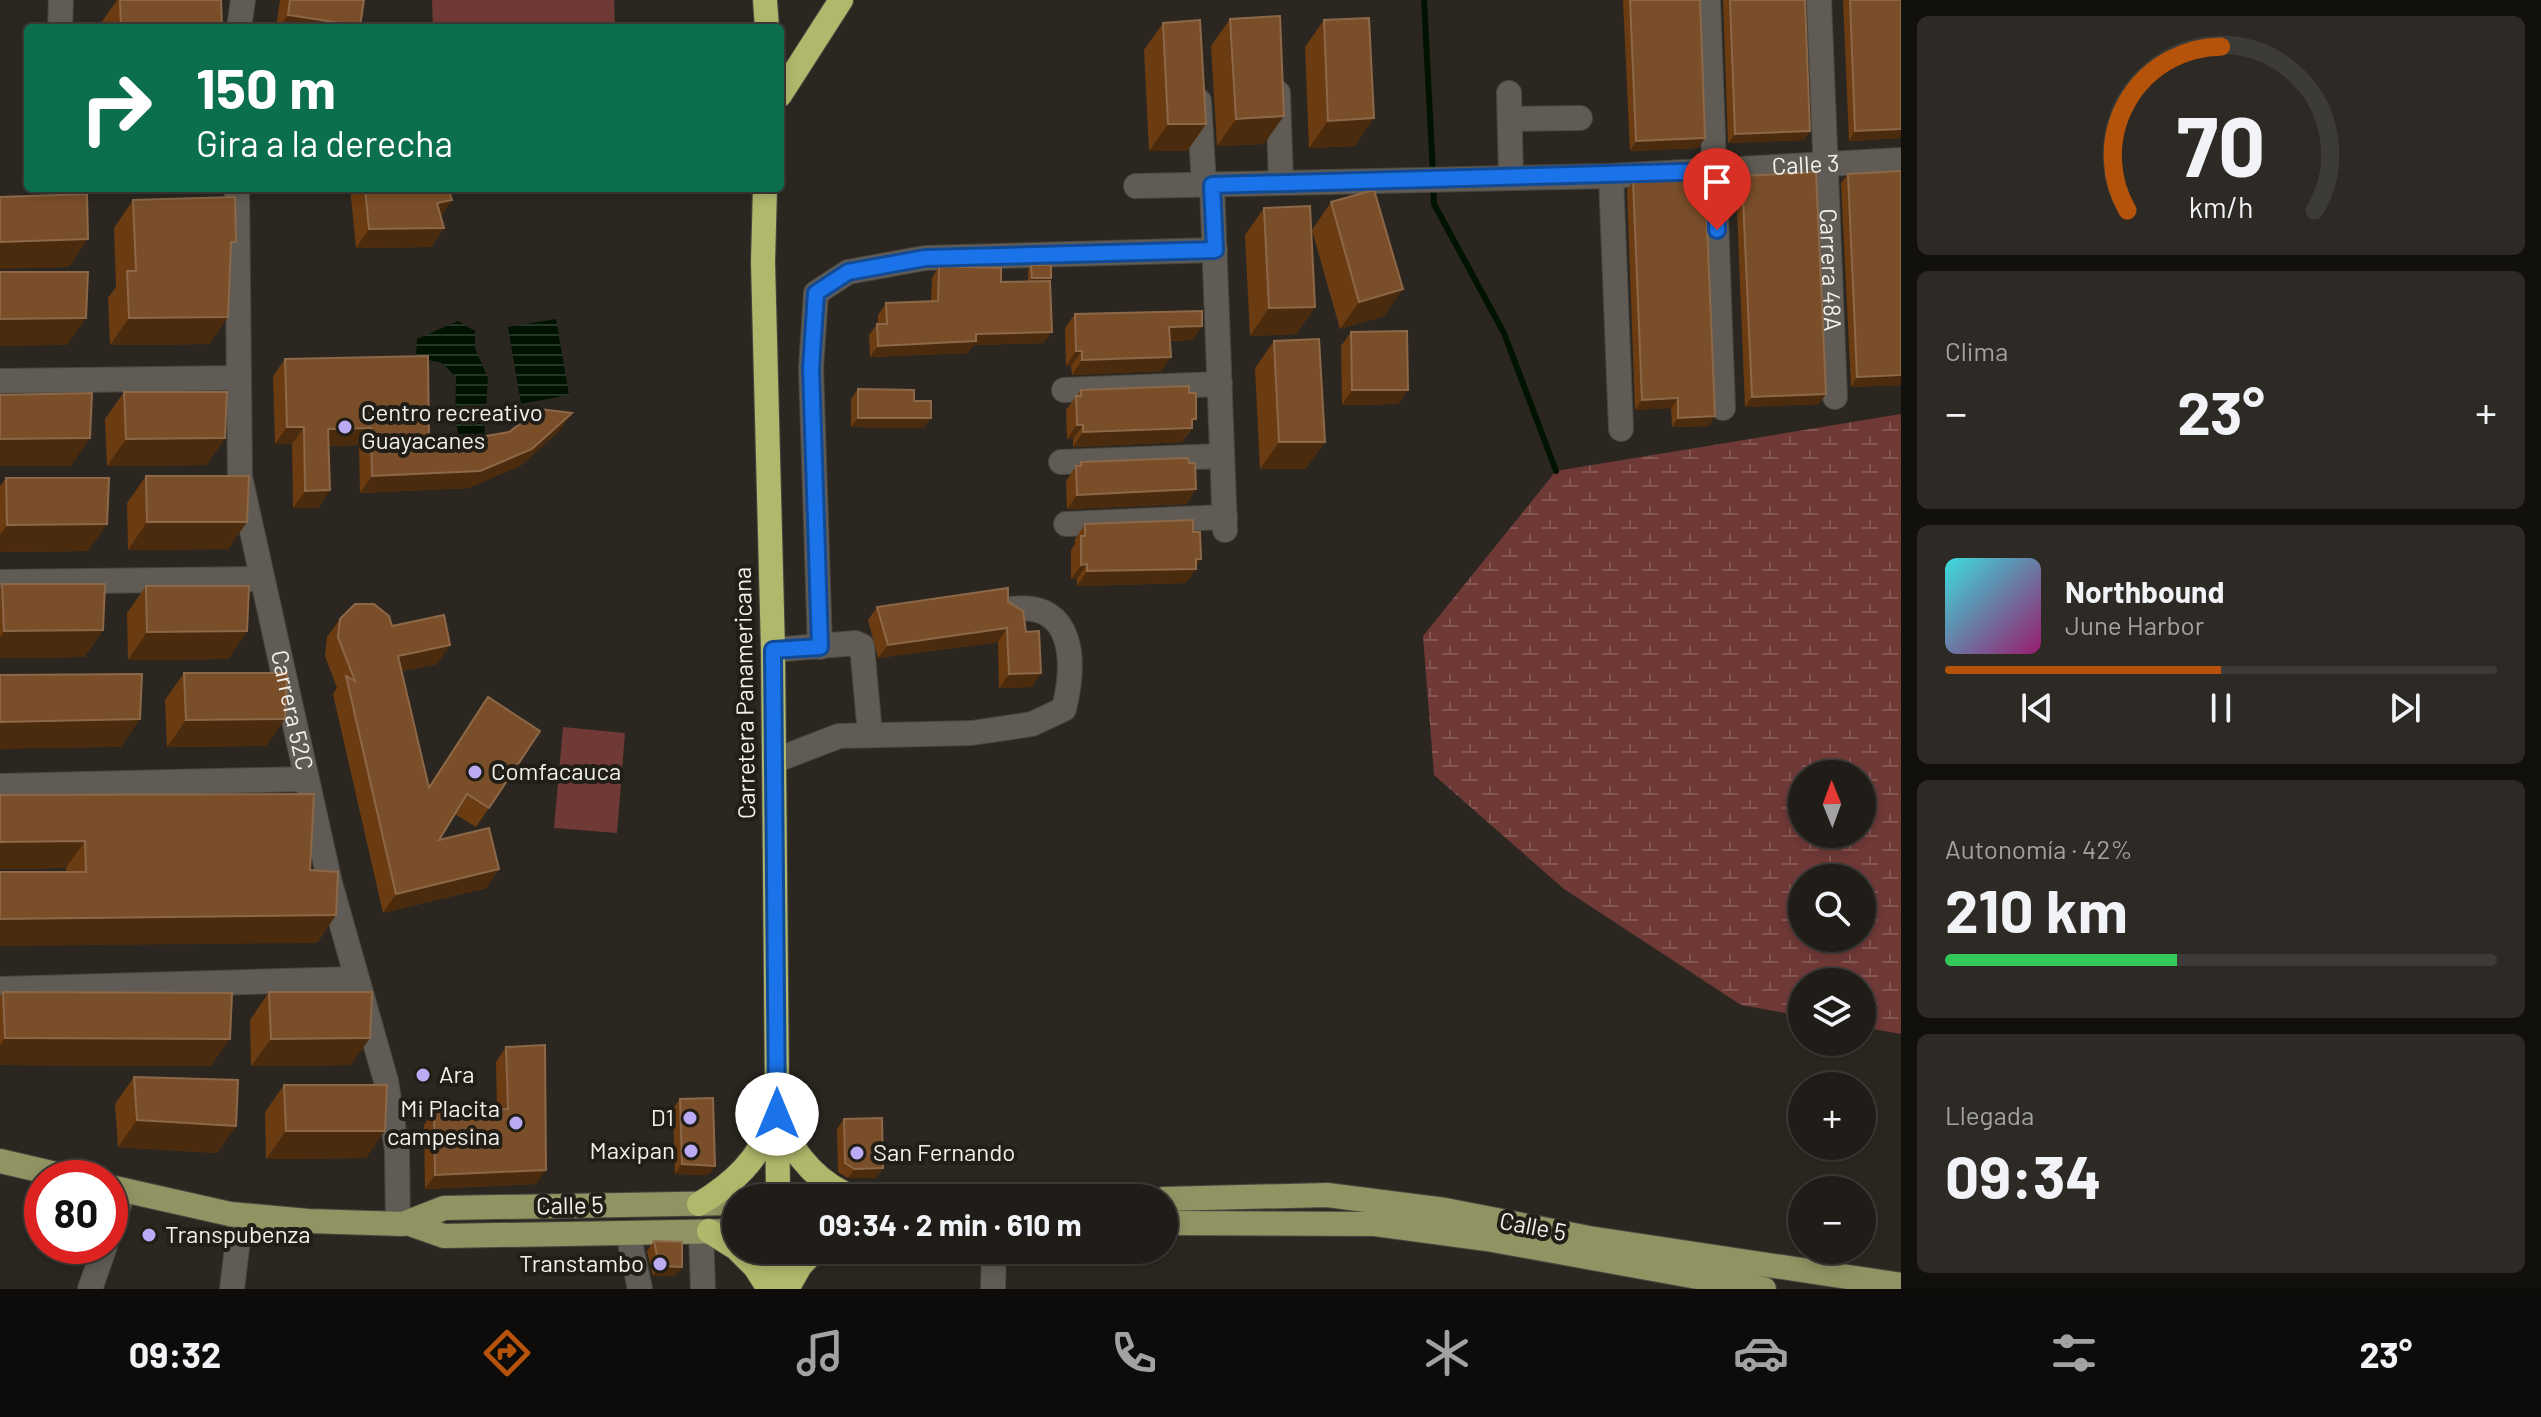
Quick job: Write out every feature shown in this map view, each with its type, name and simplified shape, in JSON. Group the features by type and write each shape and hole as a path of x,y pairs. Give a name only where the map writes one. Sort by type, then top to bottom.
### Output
{"highway":[{"path":"765,0 767,24"},
{"path":"784,89 841,0"},
{"name":"Carretera Panamericana","path":"765,192 763,262 773,650 778,1184"},
{"path":"777,1114 802,1161 830,1184"},
{"path":"699,1204 726,1188 748,1168 765,1142 777,1114"},
{"path":"705,1232 722,1241"},
{"path":"752,1264 769,1289"},
{"path":"778,1264 779,1289"},
{"path":"787,1289 802,1264"}],"main road":[{"path":"0,1161 24,1167"},
{"name":"Calle 5","path":"128,1191 241,1215 403,1224 444,1236 722,1231"},
{"name":"Calle 5","path":"1178,1199 1327,1195 1445,1210 1589,1238 1901,1285"},
{"name":"Calle 5","path":"403,1224 444,1208 722,1203"},
{"name":"Calle 5","path":"1178,1223 1375,1224 1487,1239 1764,1289"}],"street":[{"path":"60,24 61,0"},
{"path":"240,24 243,0"},
{"path":"1708,0 1723,408"},
{"name":"Carrera 48A","path":"1819,0 1835,397"},
{"path":"1277,74 1281,183"},
{"path":"1066,524 1225,524 1215,250 1198,77"},
{"path":"1509,93 1511,177"},
{"path":"1510,119 1580,118"},
{"name":"Calle 3","path":"1136,186 1611,176 1901,160"},
{"path":"1611,176 1621,429"},
{"name":"Carrera 52C","path":"237,192 240,477 305,779 355,979 386,1081 397,1150 403,1224"},
{"path":"820,647 811,368 816,293 848,272 925,258 1215,250"},
{"path":"0,381 237,378"},
{"path":"1064,390 1220,384"},
{"path":"1061,462 1222,456"},
{"path":"0,582 260,579"},
{"path":"774,761 839,736 972,733 1032,724 1064,709 1071,679 1071,649 1058,623 1041,610 1012,609"},
{"path":"773,650 855,643 862,646 870,734"},
{"path":"0,786 305,779"},
{"path":"0,989 355,979"},
{"path":"232,1289 241,1215"},
{"path":"703,1289 705,1232"},
{"path":"628,1233 640,1289"},
{"path":"90,1289 99,1264"},
{"path":"993,1289 994,1264"}],"green space":[{"path":"432,0 614,0 615,24 433,24"},
{"path":"1901,414 1901,1034 1876,1030 1876,968 1788,968 1788,1013 1741,1005 1564,889 1434,775 1423,636 1556,471"},
{"path":"563,727 625,733 617,833 554,828"}],"shaded area":[{"path":"556,319 569,395 521,404 508,327"},
{"path":"458,321 475,331 475,348 488,378 484,440 460,441 455,419 456,377 442,363 416,357 417,339"}],"building":[{"path":"120,0 221,0 222,24 121,24"},
{"path":"290,0 364,0 360,24 288,15"},
{"path":"1630,0 1700,0 1705,138 1636,141"},
{"path":"1730,0 1805,0 1810,131 1735,134"},
{"path":"1850,0 1901,0 1901,129 1855,131"},
{"path":"1280,16 1284,116 1236,119 1230,19"},
{"path":"1369,18 1374,118 1328,121 1324,20"},
{"path":"1200,20 1206,124 1168,124 1163,23"},
{"path":"1901,171 1901,375 1857,377 1848,174"},
{"path":"1816,172 1826,394 1752,397 1742,176"},
{"path":"1705,177 1715,416 1678,418 1678,398 1642,400 1633,181"},
{"path":"1374,190 1403,289 1359,302 1331,202"},
{"path":"365,192 449,192 452,200 437,203 444,228 369,229"},
{"path":"87,194 88,239 0,242 0,197"},
{"path":"235,197 236,242 231,242 228,317 129,318 127,271 136,271 133,200"},
{"path":"1310,206 1315,307 1269,308 1264,208"},
{"path":"1031,265 1051,265 1051,278 1032,278"},
{"path":"939,266 1001,268 1001,282 1050,281 1052,332 976,334 976,341 878,346 877,324 887,324 886,303 938,301"},
{"path":"0,272 88,272 86,318 0,319"},
{"path":"1202,311 1202,326 1169,327 1171,357 1082,360 1082,351 1076,351 1075,314"},
{"path":"1407,331 1408,390 1352,390 1351,332"},
{"path":"1319,339 1325,442 1279,442 1274,341"},
{"path":"428,356 429,446 509,432 540,409 572,413 532,449 480,471 372,476 371,428 328,429 330,490 305,491 304,427 287,427 285,359"},
{"path":"1189,386 1189,393 1196,393 1196,419 1192,419 1192,428 1083,432 1083,425 1077,425 1076,396 1081,396 1081,390"},
{"path":"858,389 914,390 914,401 931,401 931,418 858,418"},
{"path":"124,392 227,392 225,438 126,439"},
{"path":"92,393 90,438 0,439 0,395"},
{"path":"1188,458 1189,463 1195,463 1196,489 1077,495 1076,466 1081,466 1081,462"},
{"path":"146,476 249,476 247,522 147,522"},
{"path":"6,478 109,478 107,524 7,525"},
{"path":"1193,520 1193,532 1200,532 1201,559 1196,559 1196,569 1087,571 1087,564 1081,565 1081,536 1085,536 1085,524"},
{"path":"2,584 105,584 103,630 4,631"},
{"path":"146,586 249,586 247,631 147,632"},
{"path":"1008,588 1008,602 1023,611 1026,632 1039,631 1041,673 1009,674 1007,628 888,645 877,607"},
{"name":"Comfacauca","path":"355,604 374,604 389,616 392,626 444,615 450,645 398,656 429,788 488,697 540,731 489,808 467,794 439,840 489,828 499,869 396,894 346,676 355,681 338,637 340,619"},
{"path":"184,673 287,673 285,719 186,720"},
{"path":"142,674 140,719 0,722 0,675"},
{"path":"314,794 310,870 338,872 336,915 0,919 0,872 86,872 85,841 0,842 0,795"},
{"path":"3,992 232,993 230,1039 5,1038"},
{"path":"269,992 372,992 370,1038 271,1039"},
{"path":"545,1045 546,1170 435,1175 434,1111 508,1109 506,1047"},
{"path":"134,1077 238,1080 236,1126 137,1120"},
{"path":"284,1085 387,1085 385,1131 286,1131"},
{"path":"713,1098 715,1166 682,1164 680,1099"},
{"name":"San Fernando","path":"882,1118 883,1168 855,1169 845,1163 844,1119"},
{"path":"654,1241 682,1242 682,1267 659,1266"}],"waterway":[{"path":"1424,0 1433,174"},
{"path":"1433,186 1434,204 1504,333 1556,471"}],"place":[{"name":"Centro recreativo Guayacanes","path":"345,427"},
{"name":"Comfacauca","path":"475,772"},
{"name":"Ara","path":"423,1075"},
{"name":"D1","path":"690,1118"},
{"name":"Mi Placita campesina","path":"516,1123"},
{"name":"Maxipan","path":"691,1151"},
{"name":"San Fernando","path":"857,1153"},
{"name":"Transpubenza","path":"149,1235"},
{"name":"Transtambo","path":"660,1264"}],"route":[{"path":"777,1114 773,650 820,647 811,368 816,293 848,272 925,258 1215,250 1212,185 1716,171 1717,230"}]}
